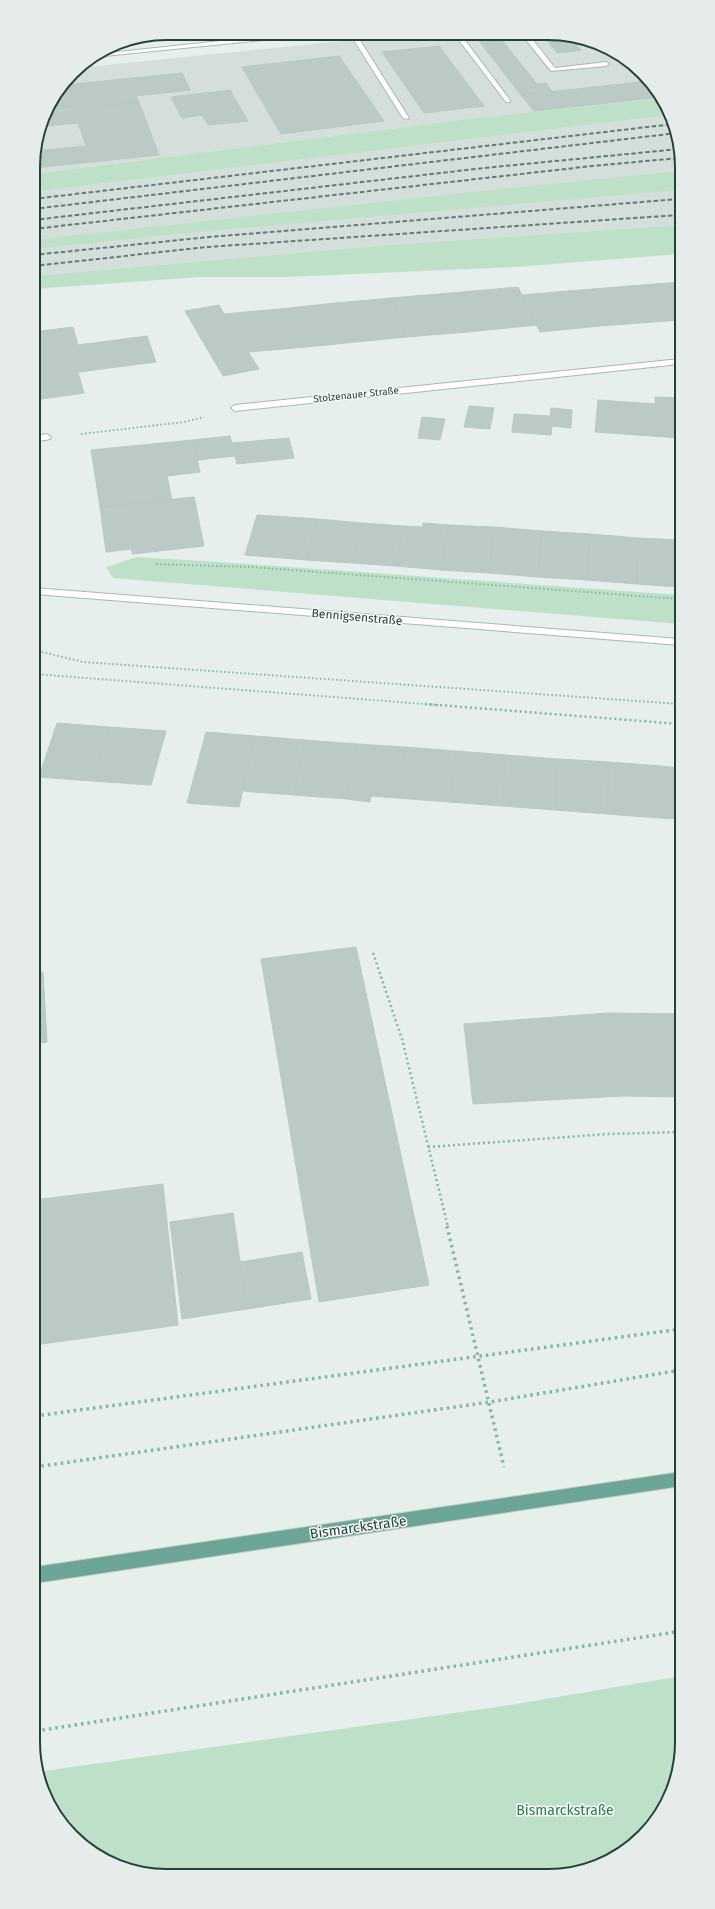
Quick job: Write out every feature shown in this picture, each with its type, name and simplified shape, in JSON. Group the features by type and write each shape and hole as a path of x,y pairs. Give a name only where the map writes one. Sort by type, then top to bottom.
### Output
{"main road":[{"name":"Bismarckstraße","path":"40,1574 675,1480"}],"street":[{"path":"107,55 247,40"},
{"path":"357,40 406,118"},
{"path":"462,40 508,102"},
{"path":"529,40 553,70 606,64"},
{"name":"Stolzenauer Straße","path":"235,408 675,362"},
{"path":"40,438 47,437"},
{"name":"Bennigsenstraße","path":"40,591 675,642"}],"path":[{"path":"47,437 184,422 235,408"},
{"path":"152,564 251,568 675,599"},
{"path":"40,651 83,662 675,704"},
{"path":"40,674 675,724"},
{"path":"373,953 402,1039 490,1402 512,1504"},
{"path":"428,1147 608,1134 675,1132"},
{"path":"40,1415 675,1330"},
{"path":"40,1466 490,1402 675,1371"},
{"path":"40,1730 675,1632"}],"shaded area":[{"path":"351,40 556,40 573,42 589,47 619,61 638,77 655,99 484,117 40,173 40,159 44,134 53,111 66,90 89,67"},
{"path":"664,116 673,142 675,159 675,225 387,245 40,275 40,191"}],"green space":[{"path":"655,99 664,116 40,191 40,173 484,117"},
{"path":"675,171 675,190 207,231 40,248 40,239"},
{"path":"675,225 675,254 516,267 286,277 202,277 40,289 40,275 387,245"},
{"path":"137,557 675,595 675,624 113,578 106,567"},
{"name":"Bismarckstraße","path":"675,1677 675,1750 673,1767 658,1806 638,1832 625,1843 612,1852 597,1859 573,1867 548,1869 167,1869 142,1867 126,1862 103,1852 90,1843 77,1832 57,1806 43,1771 497,1707"}],"building":[{"path":"502,40 537,84 546,83 552,91 521,95 479,41"},
{"path":"547,40 573,42 581,44 576,45 581,50 557,53"},
{"path":"439,46 484,106 424,113 382,52"},
{"path":"339,56 384,121 281,134 242,67"},
{"path":"182,73 190,90 136,96 139,102 53,110 71,84"},
{"path":"642,82 654,98 534,111 521,95"},
{"path":"230,90 248,121 208,125 202,115 182,118 171,97"},
{"path":"139,102 159,155 40,167 41,150 86,146 78,123 47,126 53,112"},
{"path":"675,282 675,320 600,326 580,290"},
{"path":"518,287 537,325 468,332 451,293"},
{"path":"580,290 600,326 540,332 522,295"},
{"path":"451,293 468,332 406,337 391,298"},
{"path":"391,298 406,337 356,342 336,303"},
{"path":"336,303 356,342 306,347 280,309"},
{"path":"219,305 259,369 223,376 185,311"},
{"path":"280,309 306,347 248,352 224,314"},
{"path":"73,327 78,345 147,336 156,362 78,372 84,393 40,399 40,331"},
{"path":"655,397 675,398 675,438 595,432 598,400 655,404"},
{"path":"469,406 494,408 490,429 464,427"},
{"path":"551,408 572,410 571,428 552,426 551,435 512,432 514,414 550,416"},
{"path":"422,417 445,419 440,440 418,438"},
{"path":"230,436 235,456 198,460 193,440"},
{"path":"289,438 294,458 237,464 232,443"},
{"path":"193,440 200,472 167,476 172,500 100,507 91,450"},
{"path":"194,497 204,546 132,554 132,549 106,552 100,507"},
{"path":"257,515 317,519 307,560 245,555"},
{"path":"317,519 362,523 353,563 307,560"},
{"path":"362,523 403,526 396,566 353,563"},
{"path":"423,523 449,525 441,570 396,566 403,526 423,527"},
{"path":"449,525 494,527 489,573 441,570"},
{"path":"494,527 542,531 538,577 489,573"},
{"path":"542,531 590,534 587,580 538,577"},
{"path":"590,534 638,538 637,584 587,580"},
{"path":"638,538 675,540 675,587 637,584"},
{"path":"57,723 109,727 92,781 40,777"},
{"path":"109,727 166,731 151,785 92,781"},
{"path":"206,732 255,736 239,807 187,803"},
{"path":"255,736 305,740 294,795 242,791"},
{"path":"305,740 357,744 347,799 294,795"},
{"path":"357,744 405,747 397,798 371,796 370,802 347,799"},
{"path":"405,747 456,751 450,802 397,798"},
{"path":"456,751 506,755 502,806 450,802"},
{"path":"506,755 558,759 555,810 502,806"},
{"path":"558,759 609,762 607,814 555,810"},
{"path":"609,762 661,766 661,818 607,814"},
{"path":"661,766 675,767 675,819 661,818"},
{"path":"356,947 429,1285 319,1302 261,959"},
{"path":"40,972 43,972 47,1042 40,1043"},
{"path":"607,1013 675,1014 675,1097 623,1096 473,1104 464,1024"},
{"path":"163,1184 178,1325 40,1344 40,1199"},
{"path":"233,1213 247,1309 182,1319 170,1222"},
{"path":"302,1252 311,1299 247,1309 240,1262"}],"railway":[{"path":"40,198 667,125"},
{"path":"40,208 670,134"},
{"path":"40,219 484,168 674,149"},
{"path":"40,228 592,166 675,158"},
{"path":"40,254 209,237 675,199"},
{"path":"40,265 207,247 675,215"}]}
